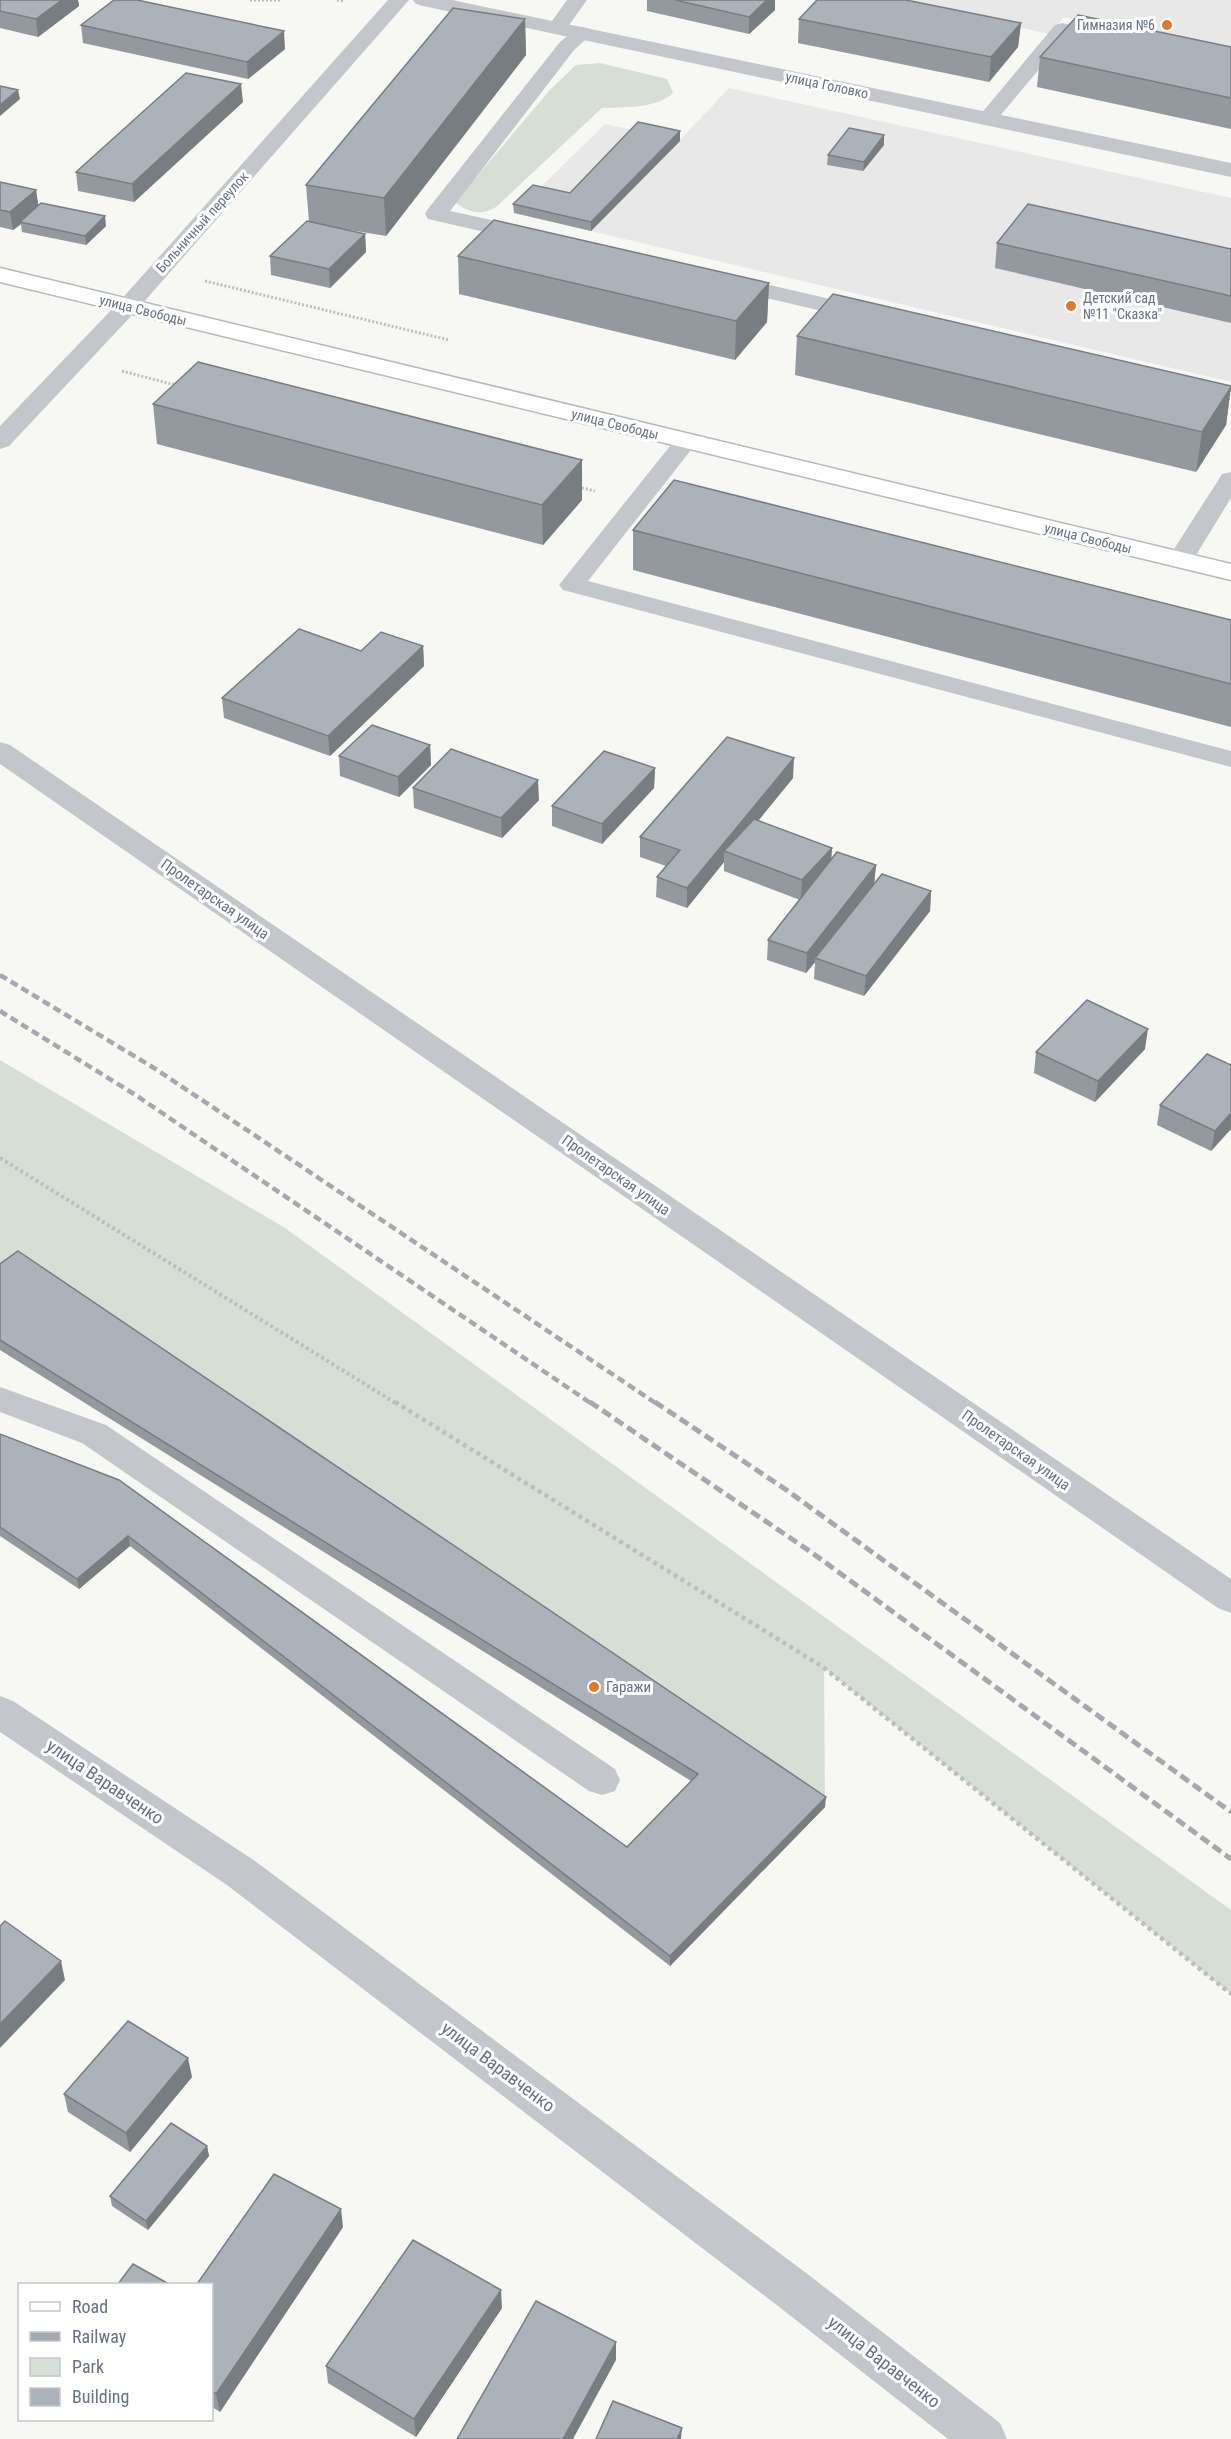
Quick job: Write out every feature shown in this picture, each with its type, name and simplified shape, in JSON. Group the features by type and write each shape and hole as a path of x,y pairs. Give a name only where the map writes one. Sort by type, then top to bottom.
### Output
{"main road":[{"name":"улица Свободы","path":"0,275 1231,572"}],"street":[{"name":"Больничный переулок","path":"0,441 127,307 399,0"},
{"name":"улица Головко","path":"423,0 1231,170"},
{"name":"Пролетарская улица","path":"0,751 1231,1598"},
{"name":"улица Варавченко","path":"0,1712 241,1873 794,2291 984,2439"}],"lane":[{"path":"556,28 577,0"},
{"path":"987,119 1062,29 1130,44"},
{"path":"551,241 436,214 567,46 583,33"},
{"path":"701,276 885,319"},
{"path":"686,441 572,585 1231,759"},
{"path":"1180,560 1231,479"},
{"path":"0,1399 94,1434 602,1780"}],"path":[{"path":"250,0 282,0"},
{"path":"0,1158 823,1667 1231,1994"}],"shaded area":[{"name":"Гимназия №6","path":"898,0 1231,0 1231,53 1064,17 1049,34"},
{"name":"Детский сад №11 \"Сказка\"","path":"729,88 1231,198 1231,382 514,213 605,124 680,140"}],"green space":[{"path":"600,63 667,79 673,93 649,105 602,108 491,210 475,212 455,202 550,90 576,65"},
{"path":"0,1060 285,1228 1231,1910 1231,1994 824,1668 825,1807 0,1276"}],"building":[{"path":"0,0 62,0 36,19 0,11"},
{"path":"114,0 137,0 284,31 247,62 81,25"},
{"path":"675,0 767,0 749,17"},
{"path":"817,0 906,0 1021,23 991,57 799,19"},
{"path":"453,8 525,19 384,198 306,185"},
{"path":"1078,15 1231,47 1231,98 1040,57"},
{"path":"186,73 241,84 132,184 76,172"},
{"path":"0,86 18,90 0,105"},
{"path":"638,122 680,131 591,222 513,204 533,185 570,193"},
{"path":"849,128 884,135 864,162 828,155"},
{"path":"0,182 36,190 10,212 0,210"},
{"path":"41,203 105,216 85,236 20,222"},
{"path":"1028,204 1231,249 1231,296 997,243"},
{"path":"494,220 769,283 736,321 458,256"},
{"path":"307,221 365,234 329,269 270,256"},
{"path":"833,294 1231,387 1202,432 797,336"},
{"path":"198,362 582,460 542,505 153,404"},
{"path":"674,480 1231,620 1231,684 633,530"},
{"path":"299,629 361,651 381,632 423,646 328,736 222,698"},
{"path":"372,725 430,745 398,777 339,756"},
{"path":"727,737 794,758 687,888 657,877 680,850 640,837"},
{"path":"451,749 538,780 501,818 413,788"},
{"path":"604,751 655,768 602,824 552,806"},
{"path":"754,819 832,848 802,880 724,851"},
{"path":"837,852 876,865 807,953 768,940"},
{"path":"882,874 931,891 866,976 815,958"},
{"path":"1087,1000 1148,1029 1098,1081 1036,1052"},
{"path":"1207,1054 1231,1065 1231,1113 1215,1131 1160,1105"},
{"name":"Гаражи","path":"18,1251 826,1797 670,1956 128,1536 77,1579 0,1527 0,1434 119,1480 627,1847 698,1774 0,1340 0,1264"},
{"path":"5,1921 61,1961 0,2024 0,1926"},
{"path":"128,2021 188,2058 126,2133 64,2094"},
{"path":"171,2123 207,2146 146,2221 110,2196"},
{"path":"274,2174 341,2209 216,2394 213,2392 213,2283 198,2283"},
{"path":"413,2240 501,2290 414,2419 326,2366"},
{"path":"133,2264 167,2283 119,2283"},
{"path":"536,2301 616,2342 563,2439 457,2439"},
{"path":"613,2401 682,2428 677,2439 596,2439"}],"railway":[{"path":"0,975 154,1068 657,1404"},
{"path":"0,1011 134,1094 592,1404"},
{"path":"590,1402 811,1552 1231,1859"},
{"path":"655,1402 785,1489 1231,1812"}],"place":[{"name":"Гимназия №6","path":"1167,25"},
{"name":"Детский сад №11 \"Сказка\"","path":"1071,306"},
{"name":"Гаражи","path":"594,1687"}]}
